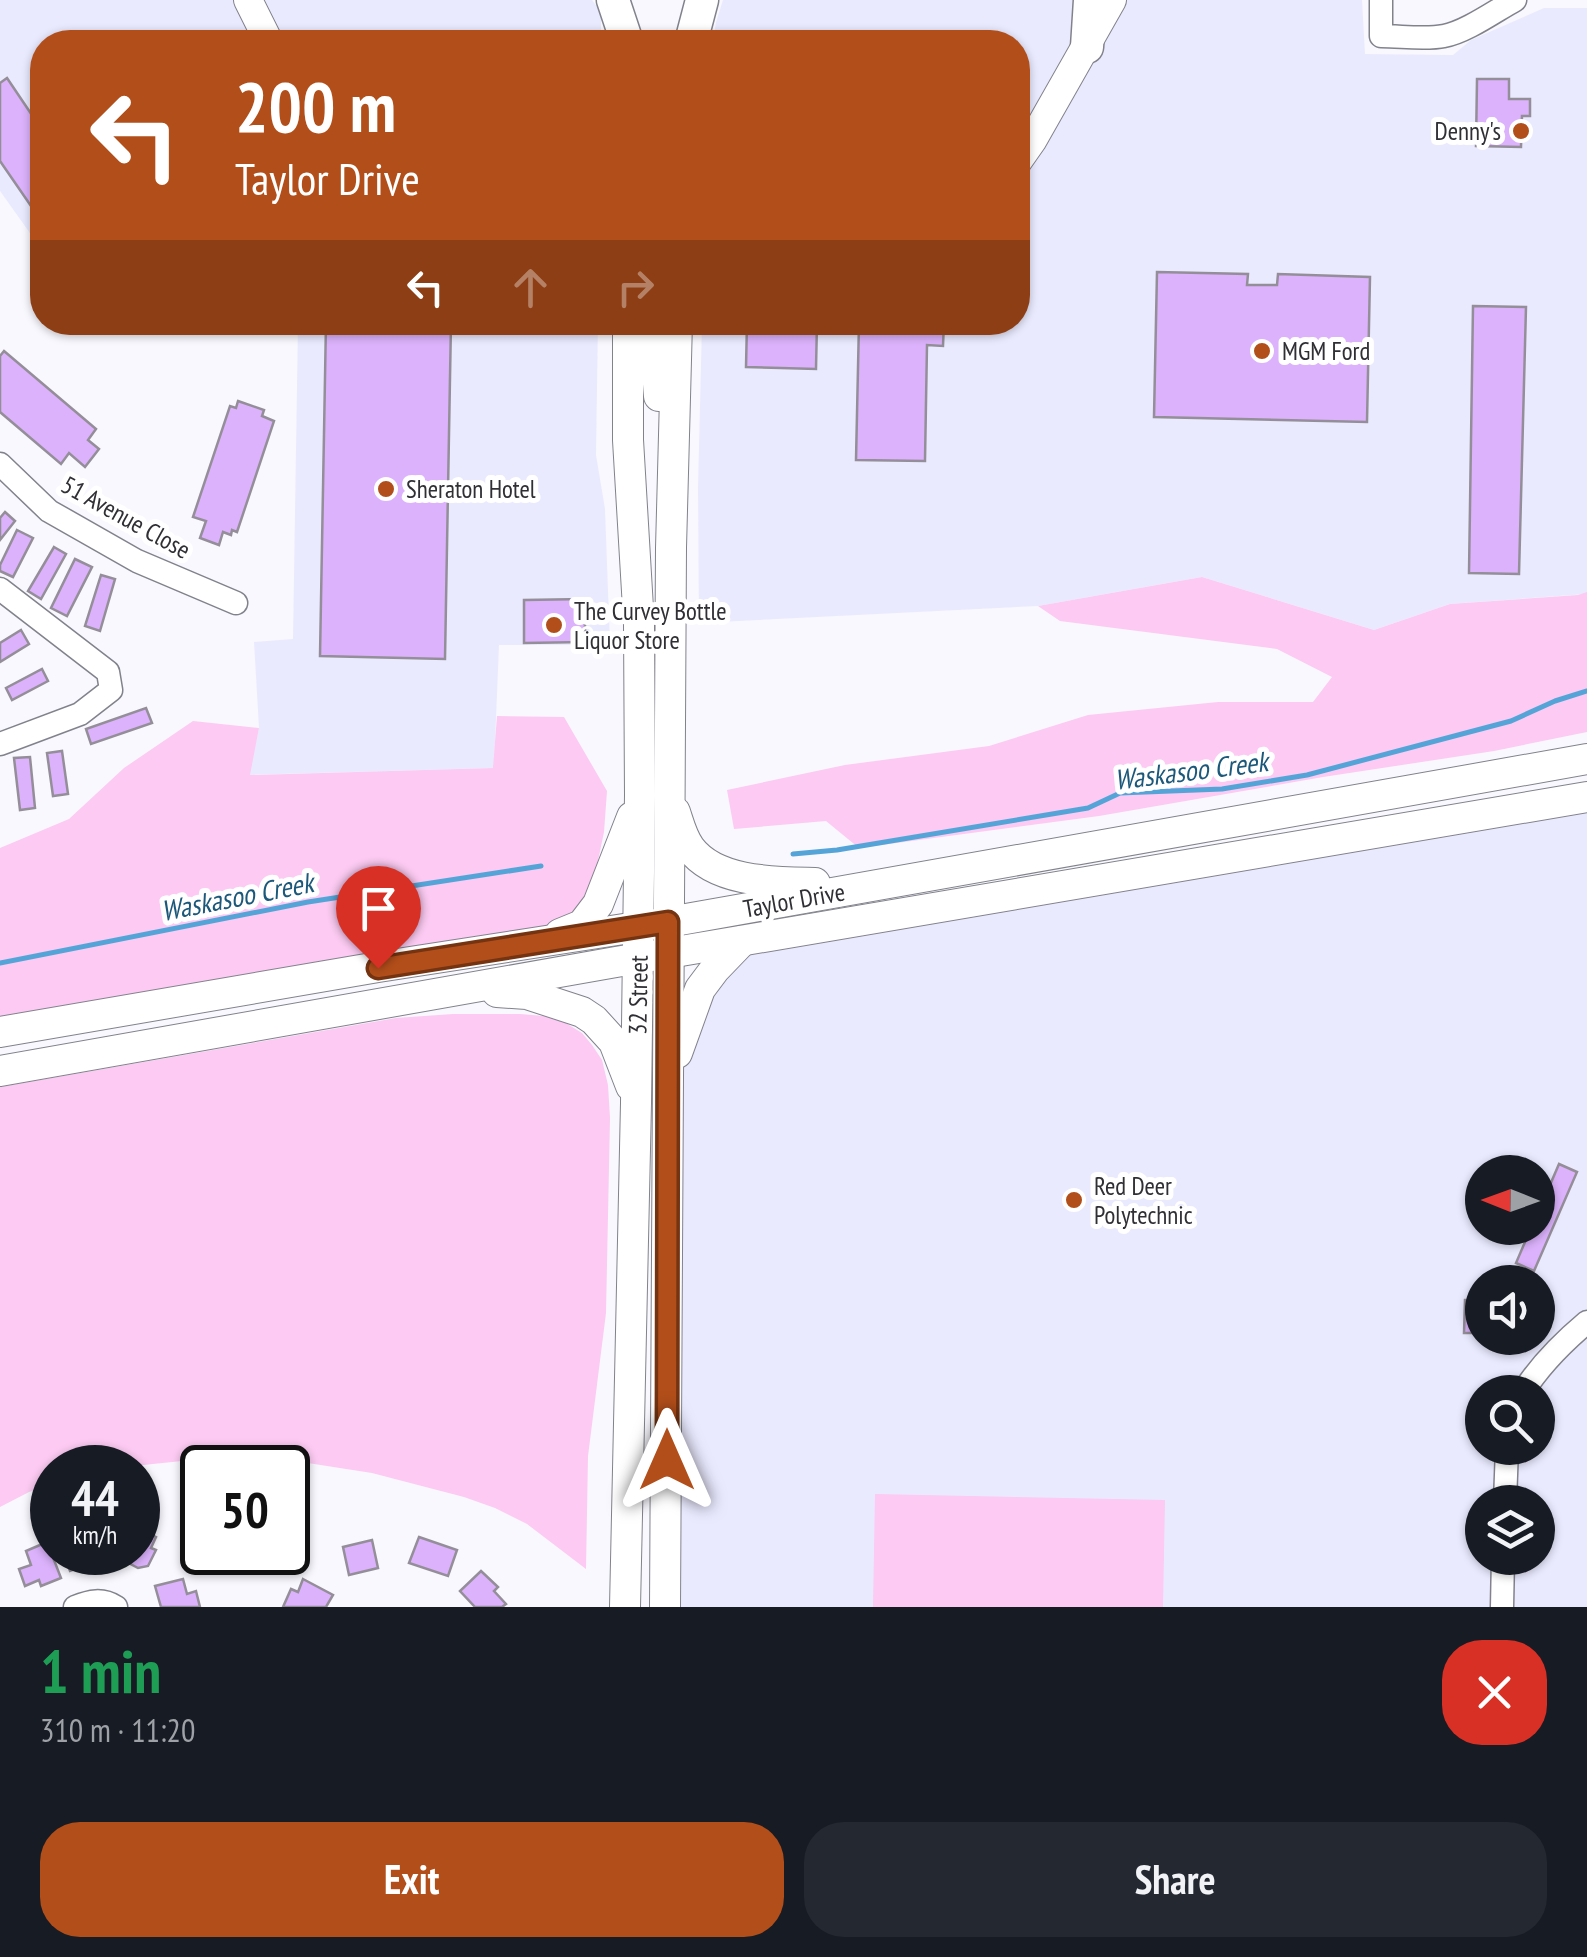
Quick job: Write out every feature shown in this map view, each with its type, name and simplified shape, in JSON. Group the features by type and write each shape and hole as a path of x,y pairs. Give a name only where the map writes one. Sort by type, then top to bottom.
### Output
{"main road":[{"path":"613,0 624,30"},
{"path":"630,30 633,0"},
{"path":"686,0 687,30"},
{"path":"692,30 702,0"},
{"path":"1086,47 1090,0"},
{"name":"32 Street","path":"628,335 628,440 639,625 655,795"},
{"path":"654,335 671,548"},
{"name":"32 Street","path":"625,1607 636,1103 653,956 655,795 671,548 677,335"},
{"name":"Taylor Drive","path":"0,1032 878,886 1587,759"},
{"path":"533,945 582,925 591,916 655,795 692,850 711,867 762,881 878,886"},
{"name":"Taylor Drive","path":"0,1071 1587,797"},
{"path":"667,1085 695,1000 715,969 742,941"},
{"name":"32 Street","path":"653,956 667,1085 665,1607"},
{"path":"464,990 528,994 582,1012 614,1042 636,1103"}],"street":[{"path":"248,0 262,30"},
{"path":"1030,145 1112,0"},
{"path":"1382,0 1381,36 1429,37 1455,32 1515,0"},
{"name":"51 Avenue Close","path":"0,464 49,511 138,560 236,603"},
{"path":"0,589 108,672 112,690 80,714 0,744"},
{"path":"1535,1375 1560,1345 1587,1322"},
{"path":"1502,1607 1503,1575"},
{"path":"75,1607 107,1601 116,1607"}],"shaded area":[{"path":"0,0 592,0 601,12 601,30 30,30 30,233 0,191"},
{"path":"723,0 1362,0 1365,54 1453,55 1471,40 1544,8 1587,8 1587,594 1450,604 1374,630 1202,577 1038,606 699,623 702,335 1030,335 1030,30 715,30"},
{"path":"298,335 598,335 596,455 605,509 610,645 499,645 494,768 249,775 259,728 254,642 293,639"},
{"path":"1202,577 1374,630 1450,604 1587,592 1587,732 1099,816 859,848 826,821 734,829 727,790 845,765 989,746 1088,715 1218,702 1313,702 1332,677 1277,649 1060,621 1038,606"},
{"path":"497,716 564,717 607,791 595,875 585,899 553,928 0,1026 0,848 69,819 124,768 193,721 259,728 250,775 493,768"},
{"name":"Red Deer Polytechnic","path":"1587,797 1587,1607 663,1607 667,1085 742,941"},
{"path":"453,1014 556,1017 582,1033 602,1060 610,1118 606,1313 588,1456 586,1569 527,1524 495,1508 372,1473 310,1463 310,1445 180,1445 180,1461 160,1463 160,1445 30,1445 30,1492 0,1507 0,1087 396,1018"},
{"path":"875,1494 1165,1500 1163,1607 873,1607"}],"building":[{"path":"7,78 30,112 30,205 0,161 0,83"},
{"path":"1477,79 1509,79 1509,99 1530,99 1530,116 1522,116 1521,147 1476,146"},
{"name":"MGM Ford","path":"1157,272 1248,274 1247,285 1277,285 1278,274 1370,277 1367,422 1154,417"},
{"path":"1473,306 1526,307 1519,574 1469,573"},
{"name":"Sheraton Hotel","path":"326,335 451,335 445,659 320,656"},
{"path":"747,335 817,335 816,369 746,367"},
{"path":"859,335 943,335 943,346 927,345 925,461 856,460"},
{"path":"4,351 96,429 88,440 99,449 85,467 69,453 61,464 0,412 0,356"},
{"path":"238,401 264,410 262,416 274,421 237,532 223,532 219,545 200,538 206,521 193,517 230,406 236,408"},
{"path":"5,512 15,521 0,540 0,518"},
{"path":"17,530 33,538 13,577 0,571 0,565"},
{"path":"54,547 66,554 41,599 28,591"},
{"path":"75,559 92,567 67,616 51,608"},
{"path":"101,575 115,579 100,631 85,626"},
{"name":"The Curvey Bottle Liquor Store","path":"585,599 585,642 524,643 524,600"},
{"path":"21,630 29,644 0,662 0,643"},
{"path":"42,669 48,681 12,700 6,688"},
{"path":"146,708 152,723 91,744 86,729"},
{"path":"62,751 68,794 53,796 47,753"},
{"path":"30,757 35,808 20,810 14,758"},
{"path":"1559,1164 1577,1172 1555,1223 1555,1173"},
{"path":"1524,1245 1545,1245 1537,1265 1516,1263"},
{"path":"419,1537 457,1550 448,1576 409,1563"},
{"path":"372,1540 378,1568 349,1575 343,1547"},
{"path":"30,1565 30,1575 61,1578 41,1586 39,1580 25,1586 19,1569"},
{"path":"481,1571 498,1587 494,1591 506,1604 502,1607 475,1607 460,1591"},
{"path":"183,1579 187,1594 196,1591 200,1607 161,1607 155,1586"},
{"path":"303,1579 333,1595 326,1607 283,1607 291,1589 298,1592"}],"waterway":[{"name":"Waskasoo Creek","path":"793,854 1088,808 1120,793 1222,789 1307,775 1511,721 1587,691"},
{"name":"Waskasoo Creek","path":"0,963 308,902 541,866"}],"place":[{"name":"Denny's","path":"1521,131"},
{"name":"MGM Ford","path":"1262,351"},
{"name":"Sheraton Hotel","path":"386,489"},
{"name":"The Curvey Bottle Liquor Store","path":"554,625"},
{"name":"Red Deer Polytechnic","path":"1074,1200"}],"route":[{"path":"378,968 668,922 667,1460"}]}
